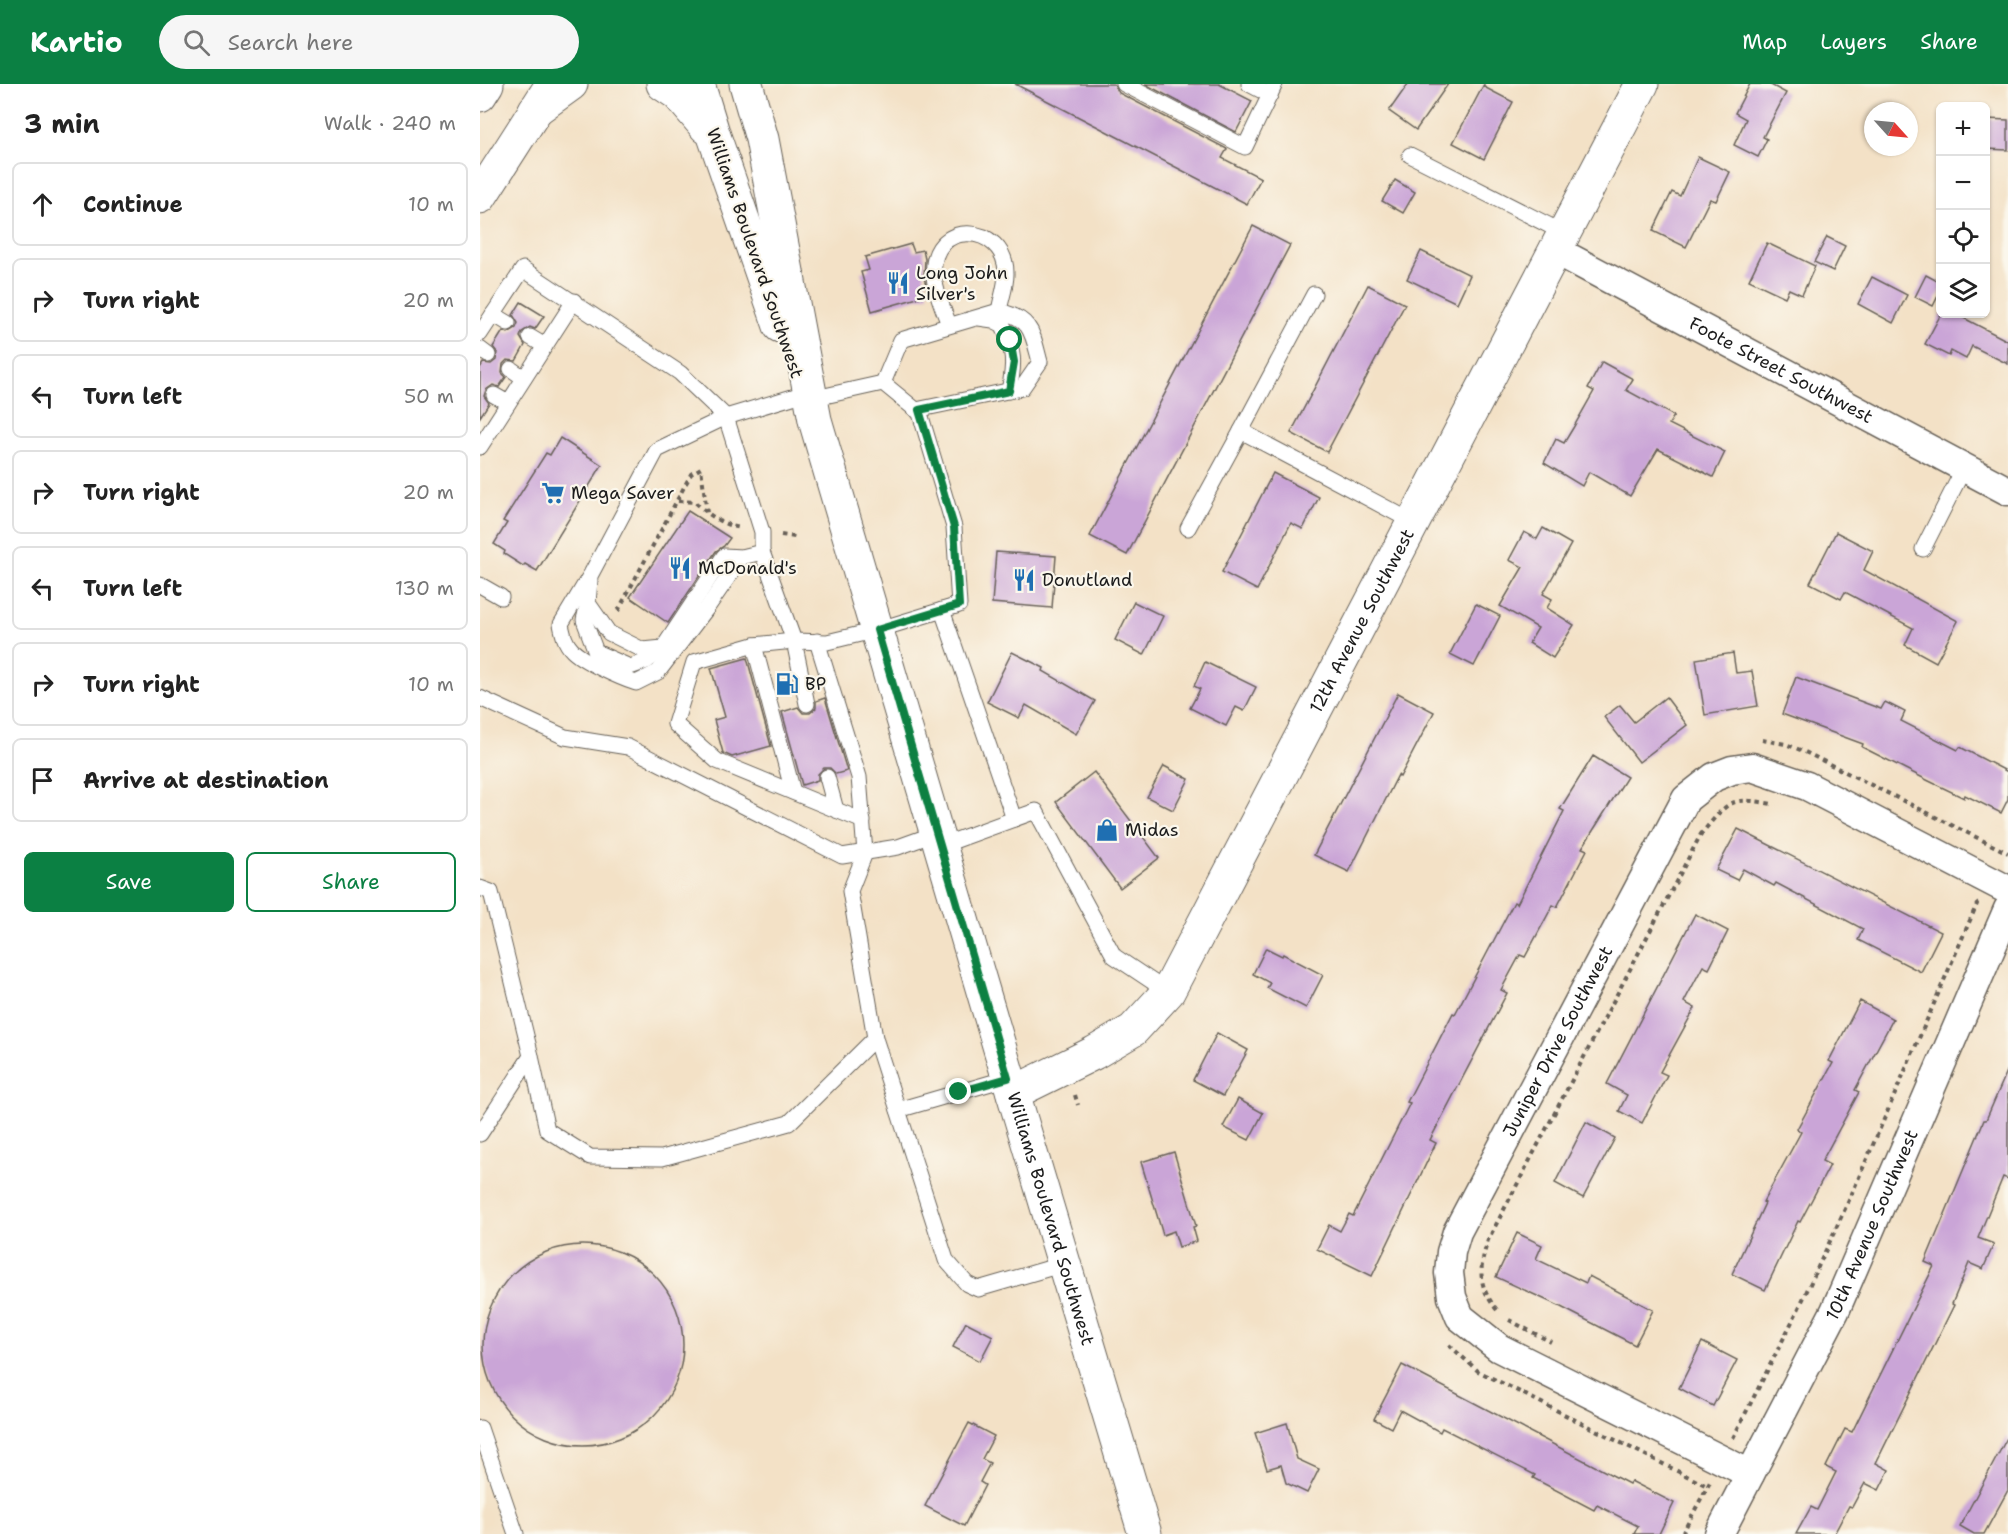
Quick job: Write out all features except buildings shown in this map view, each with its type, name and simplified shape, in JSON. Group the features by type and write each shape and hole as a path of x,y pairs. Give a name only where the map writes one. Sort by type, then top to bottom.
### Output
{"main road":[{"path":"480,95 487,84"},
{"path":"480,197 544,97 572,84"},
{"path":"663,84 678,94 714,136"},
{"name":"Williams Boulevard Southwest","path":"698,84 714,136 810,401 1010,1086 1145,1534"},
{"name":"Williams Boulevard Southwest","path":"746,84 762,139 810,401"},
{"path":"754,84 762,139"},
{"name":"12th Avenue Southwest","path":"1010,1086 1094,1053 1133,1030 1168,992 1642,84"}],"street":[{"name":"Foote Street Southwest","path":"1560,242 1964,468 2008,490"},
{"name":"Juniper Drive Southwest","path":"1750,1474 1500,1348 1461,1317 1452,1296 1449,1274 1451,1252 1457,1232 1686,800 1714,777 1732,770 1752,767 1807,786 2008,890"},
{"name":"10th Avenue Southwest","path":"1719,1534 1835,1311 2008,909"}],"lane":[{"path":"1124,84 1245,147 1272,89 1250,84"},
{"path":"1410,155 1560,242"},
{"path":"949,325 934,276 936,255 948,238 959,233 975,233 990,239 1003,258 1006,273 999,311"},
{"path":"480,334 523,269 680,373 726,417 762,532 762,552 794,641 807,704"},
{"path":"1188,528 1314,294"},
{"path":"480,447 486,425 508,402 574,301"},
{"path":"999,311 1017,315 1031,330 1040,362 1022,388 919,410 916,410 883,383 901,340 999,311"},
{"path":"493,314 508,323"},
{"path":"976,318 993,320 1003,325 1010,340 1014,362 1009,391"},
{"path":"530,337 545,346"},
{"path":"511,369 524,378"},
{"path":"742,557 707,608 658,672 636,683 618,677 572,651 563,637 561,624 657,450 726,417 810,401 883,383"},
{"path":"494,395 508,402"},
{"path":"863,820 717,760 675,724 694,662 754,645 794,641 826,642 877,630 959,605 954,527 919,410"},
{"path":"1241,431 1413,522"},
{"path":"1923,549 1964,468"},
{"path":"591,573 584,620 596,652 630,668 647,661 663,648 724,556 742,557 762,552"},
{"path":"480,585 501,597"},
{"path":"588,603 609,633 643,650 663,648"},
{"path":"942,610 1014,819"},
{"path":"817,641 859,777 865,853 850,891 875,1038 946,1260 967,1284 978,1289 1064,1264"},
{"path":"754,645 793,792"},
{"path":"480,698 565,737 628,747 842,855 938,840 1036,811 1114,956 1168,992"},
{"path":"827,777 836,810"},
{"path":"480,888 491,892 547,1130 590,1157 662,1158 789,1123 875,1038"},
{"path":"480,1134 531,1056"},
{"path":"898,1110 1010,1086"},
{"path":"480,1428 516,1534"}],"path":[{"path":"601,622 618,612 691,474 701,468 707,513"},
{"path":"678,501 695,502 707,513 727,525 795,537"},
{"path":"1759,740 1786,744 1805,752 2008,853"},
{"path":"1554,1343 1509,1320 1495,1309 1485,1293 1480,1278 1481,1261 1488,1240 1701,834 1728,804 1737,800 1778,805"},
{"path":"1734,1435 1798,1310 1859,1176 1977,904 1967,898"},
{"path":"1075,1095 1078,1105"},
{"path":"1444,1337 1449,1345 1478,1371 1707,1486"}],"place":[{"name":"Long John Silver's","path":"898,283"},
{"name":"Mega Saver","path":"553,493"},
{"name":"McDonald's","path":"680,568"},
{"name":"Donutland","path":"1024,580"},
{"name":"BP","path":"787,684"},
{"name":"Midas","path":"1107,830"}],"route":[{"path":"959,1092 1008,1078 877,630 959,605 954,527 919,410 1009,391 1014,362 1010,340"}]}
